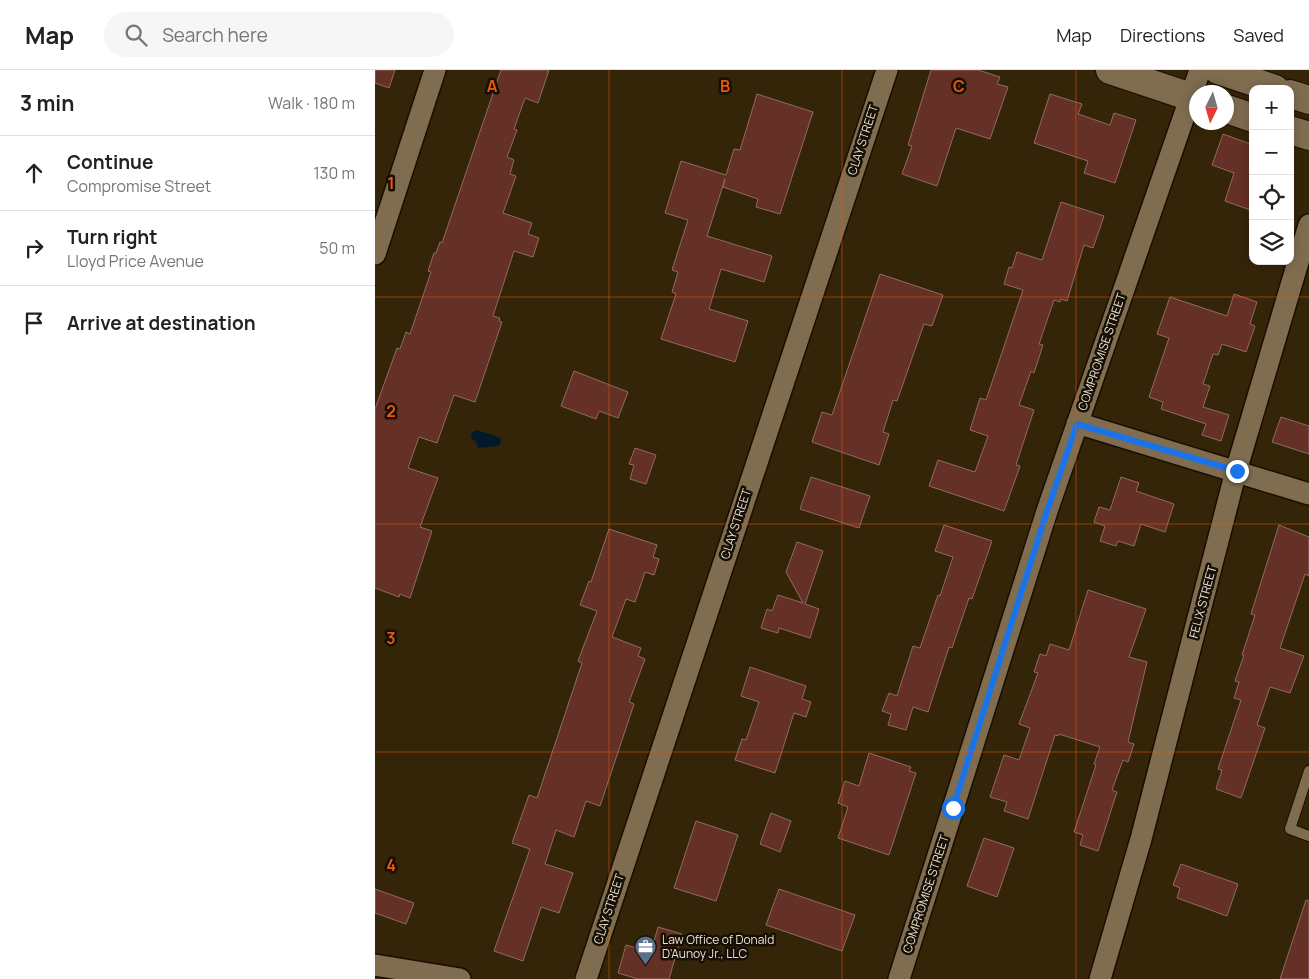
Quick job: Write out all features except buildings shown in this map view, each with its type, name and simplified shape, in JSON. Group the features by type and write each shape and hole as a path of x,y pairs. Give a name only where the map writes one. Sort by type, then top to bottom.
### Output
{"main road":[{"path":"1110,70 1189,97"},
{"path":"1218,70 1263,85"},
{"path":"1294,95 1309,100"},
{"path":"1234,111 1249,117"},
{"path":"1294,131 1309,136"}],"street":[{"path":"375,254 435,70"},
{"name":"CLAY STREET","path":"586,979 887,70"},
{"name":"COMPROMISE STREET","path":"1196,85 1200,70"},
{"name":"COMPROMISE STREET","path":"899,979 1047,511 1189,109"},
{"name":"FELIX STREET","path":"1100,979 1141,839 1237,471 1309,225"},
{"path":"1077,424 1309,494"},
{"path":"375,965 460,979"}],"lane":[{"path":"1309,771 1290,829 1309,836"}],"water":[{"path":"477,430 500,438 501,443 498,446 478,448 476,442 471,438 472,432"}],"place":[{"name":"Law Office of Donald D'Aunoy Jr., LLC","path":"646,966"}],"route":[{"path":"953,808 1047,511 1077,424 1237,471"}]}
